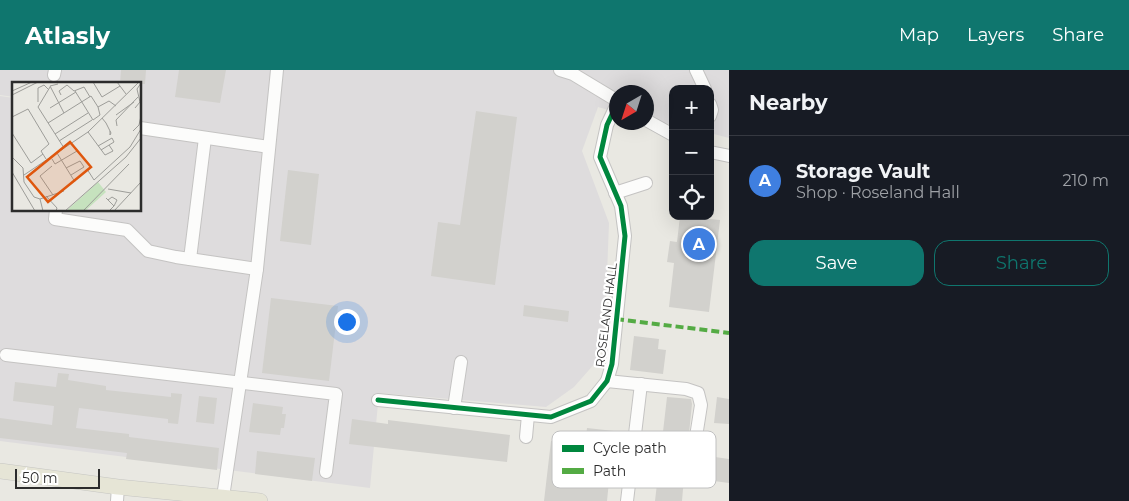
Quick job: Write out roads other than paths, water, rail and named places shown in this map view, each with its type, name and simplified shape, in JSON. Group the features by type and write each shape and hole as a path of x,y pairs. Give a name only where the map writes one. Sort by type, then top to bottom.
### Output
{"main road":[{"path":"0,472 117,494 223,496 260,501"}],"street":[{"path":"223,496 257,269 277,70"},
{"path":"696,70 703,85"},
{"path":"569,71 609,96"},
{"name":"ROSELAND HALL","path":"378,400 551,417 591,401 607,381 612,364 625,236 621,206 600,158 609,121"},
{"path":"654,124 669,133"},
{"path":"141,128 269,147"},
{"path":"190,259 204,138"},
{"path":"714,153 729,156"},
{"path":"615,194 646,183"},
{"path":"56,211 56,219 127,230 148,250 190,259 257,269"},
{"path":"6,355 336,394 326,472"},
{"path":"454,408 461,362"},
{"path":"607,381 686,389 698,393 701,405 697,431"},
{"path":"635,431 641,384"},
{"path":"526,437 528,415"},
{"path":"627,501 629,488"}],"place":[{"name":"Storage Vault","path":"699,244"}]}
